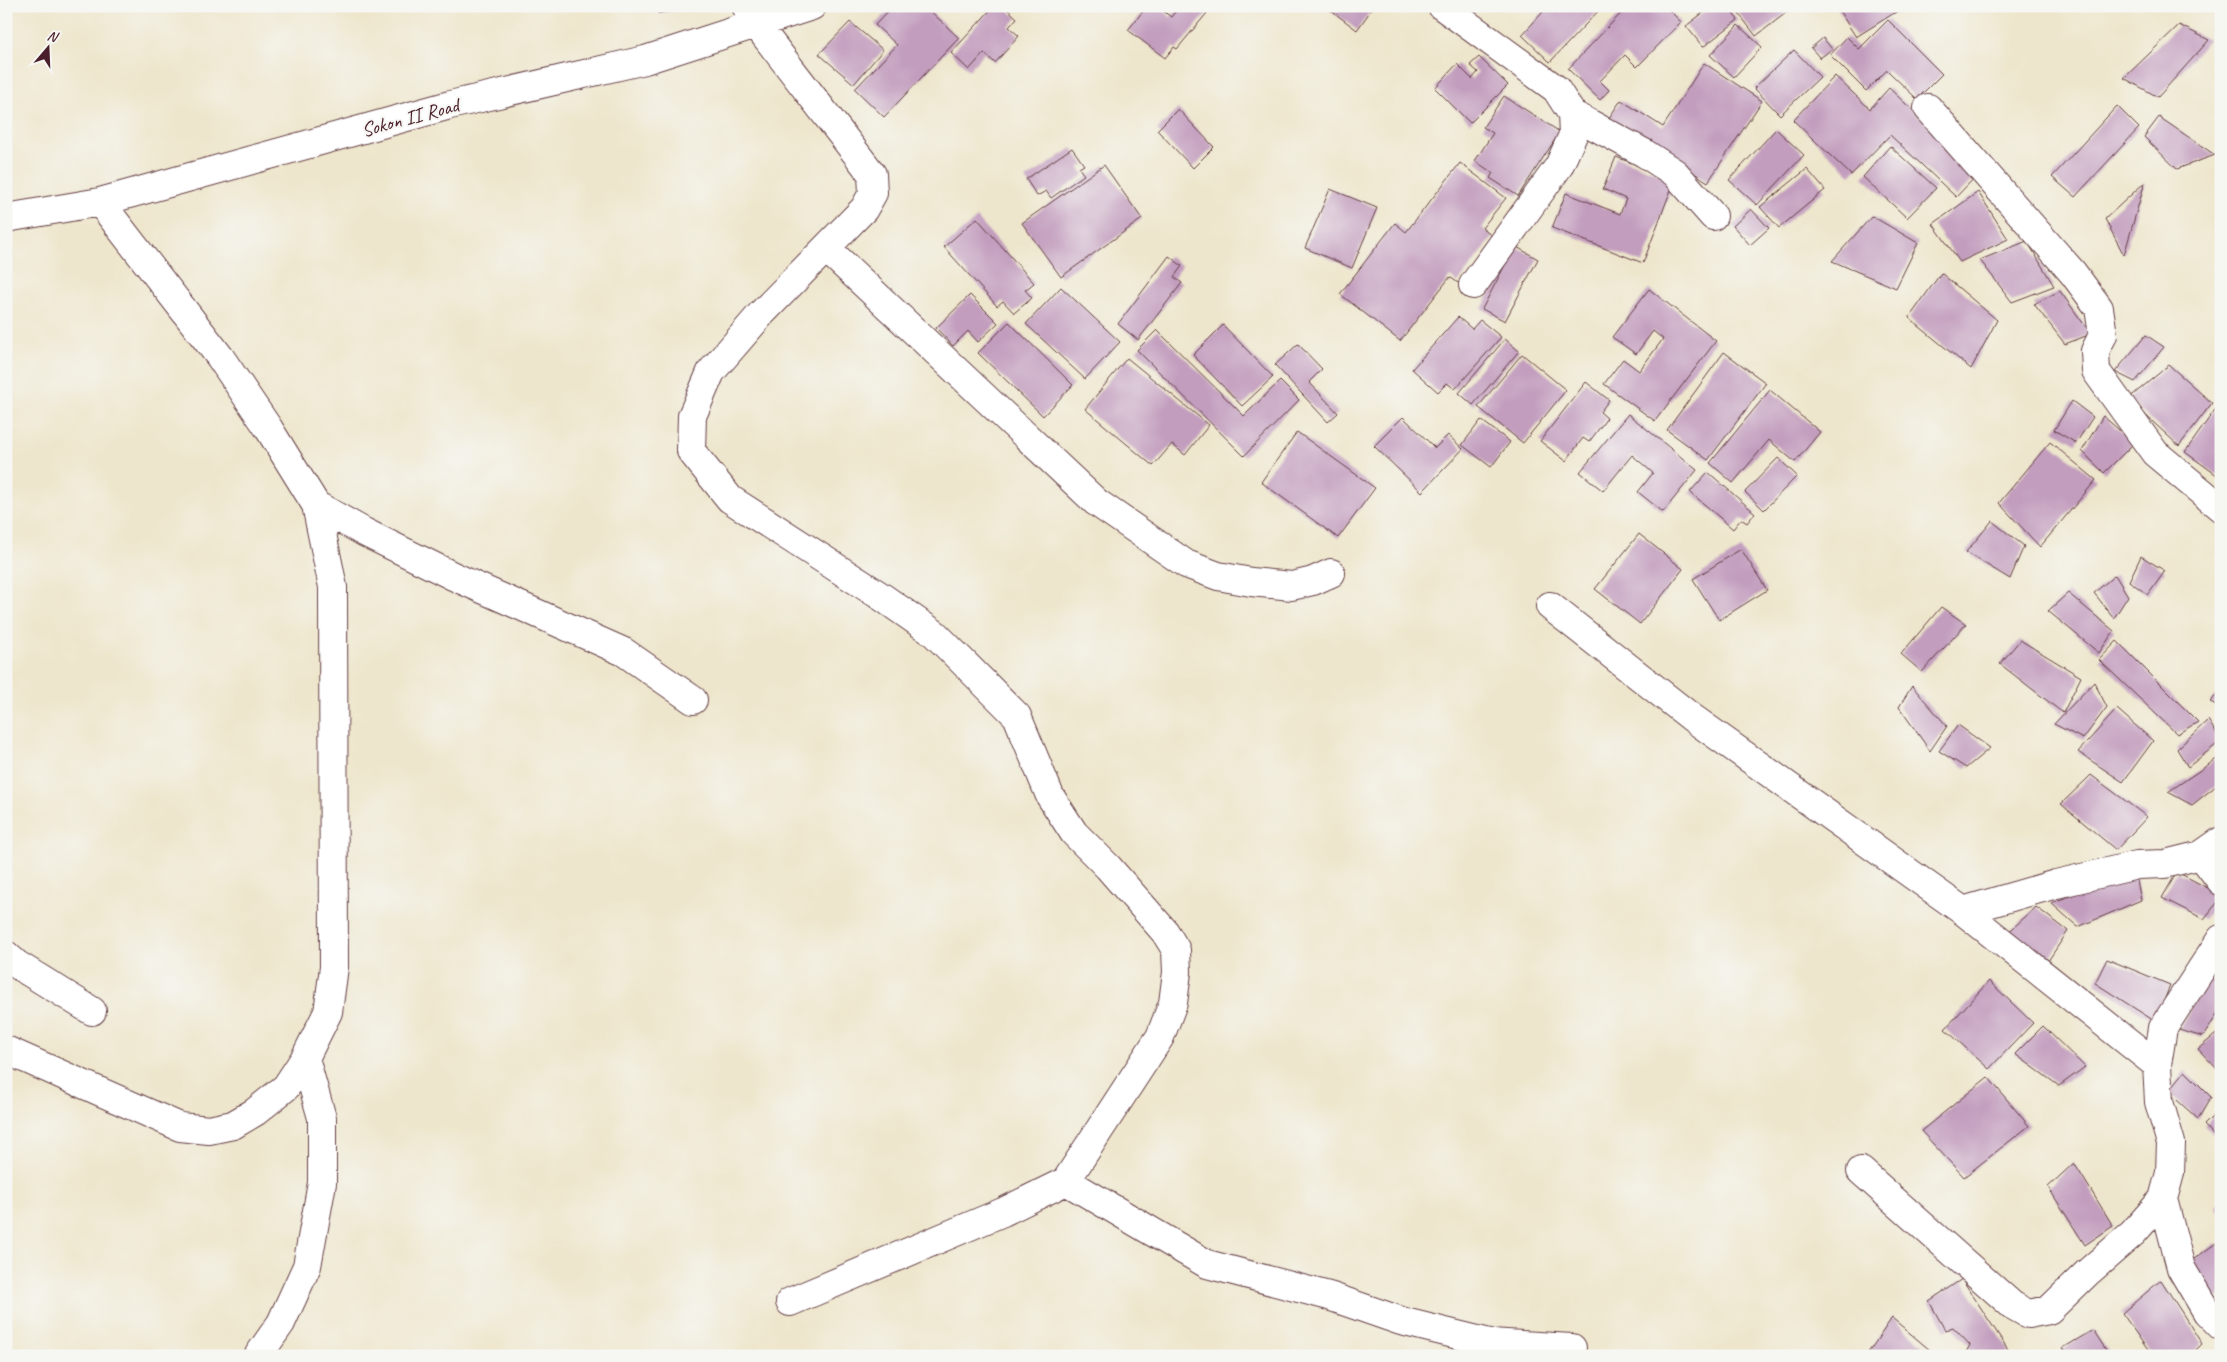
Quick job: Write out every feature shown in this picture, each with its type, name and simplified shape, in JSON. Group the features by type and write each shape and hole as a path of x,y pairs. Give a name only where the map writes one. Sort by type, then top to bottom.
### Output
{"street":[{"name":"Sokon II Road","path":"6,218 100,202 450,105 644,60 751,15 812,6"},
{"path":"1442,6 1556,89 1572,114 1644,153 1675,173 1713,216"},
{"path":"751,15 872,174 873,193 864,209 760,314 711,372 692,416 691,451 730,499 882,597 935,634 1016,716 1050,796 1074,833 1108,867 1152,918 1176,950 1177,972 1173,1003 1160,1037 1066,1181 1003,1212 790,1302"},
{"path":"1928,108 2073,273 2099,308 2103,335 2095,352 2096,371 2155,453 2221,508"},
{"path":"1473,285 1559,166 1573,135 1572,114"},
{"path":"6,1050 180,1127 209,1130 233,1125 255,1112 286,1087 305,1058 328,1012 334,967 333,587 316,505 270,428 220,357 100,202"},
{"path":"826,248 1096,502 1186,564 1218,576 1251,582 1292,586 1313,581 1331,573"},
{"path":"316,505 364,532 453,576 624,652 693,700"},
{"path":"1550,606 1692,717 1963,911 2157,1064"},
{"path":"1963,911 2137,865 2165,864 2211,848 2221,881"},
{"path":"1861,1171 2012,1305 2028,1314 2049,1310 2133,1233 2163,1199 2170,1173 2171,1143 2159,1102 2157,1064 2163,1028 2221,939"},
{"path":"6,956 92,1011"},
{"path":"258,1356 281,1323 308,1266 322,1183 322,1118 305,1058"},
{"path":"1066,1181 1208,1264 1329,1296 1401,1321 1490,1343 1572,1348"},
{"path":"2163,1199 2181,1268 2208,1312 2221,1326"}],"building":[{"path":"656,6 703,6 703,7 658,13"},
{"path":"893,6 925,6 959,38 884,117 855,89 897,45 875,25"},
{"path":"994,6 1008,6 1006,8 1017,18 1009,27 1019,36 995,63 984,53 969,70 951,53"},
{"path":"1147,6 1157,6 1171,17 1180,6 1199,6 1207,13 1177,49 1174,47 1165,58 1128,30"},
{"path":"1325,6 1374,6 1357,30"},
{"path":"1537,6 1603,6 1550,62 1522,35 1543,12"},
{"path":"1628,6 1665,6 1681,22 1637,67 1625,55 1600,81 1609,90 1600,100 1568,69"},
{"path":"1712,6 1727,6 1738,20 1703,47 1686,26"},
{"path":"1733,6 1795,6 1756,36"},
{"path":"1836,6 1897,6 1899,10 1856,37"},
{"path":"1888,20 1942,74 1917,99 1887,70 1866,91 1830,55 1847,37 1859,49"},
{"path":"850,22 883,50 854,84 819,54"},
{"path":"1738,25 1762,47 1734,77 1710,55"},
{"path":"2179,25 2209,40 2158,97 2124,78"},
{"path":"1823,38 1832,49 1820,58 1811,48"},
{"path":"1794,50 1820,77 1780,115 1754,88"},
{"path":"1479,57 1508,85 1470,123 1435,88 1457,64 1472,79 1478,72 1470,65"},
{"path":"1704,63 1762,101 1708,182 1609,118 1621,100 1663,127"},
{"path":"1835,76 1870,109 1889,88 1979,173 1956,197 1890,135 1851,175 1793,120"},
{"path":"1504,96 1560,132 1518,196 1490,178 1493,173 1475,161 1493,133 1483,127"},
{"path":"2117,106 2139,128 2075,197 2052,177"},
{"path":"1178,109 1214,147 1193,168 1157,130"},
{"path":"2159,117 2215,155 2177,169 2144,137"},
{"path":"1776,129 1804,155 1757,205 1729,180"},
{"path":"1890,146 1936,188 1907,218 1863,177"},
{"path":"1072,148 1084,165 1079,168 1084,175 1051,198 1046,191 1037,196 1026,179"},
{"path":"1616,157 1675,179 1643,263 1552,228 1566,193 1620,214 1626,199 1603,189"},
{"path":"1460,163 1506,198 1482,228 1493,237 1458,283 1450,277 1400,341 1340,294 1395,223 1406,232"},
{"path":"1104,165 1142,219 1061,277 1022,223"},
{"path":"1807,169 1825,190 1779,228 1760,207"},
{"path":"2145,182 2124,255 2105,219"},
{"path":"1330,189 1377,208 1352,268 1305,248"},
{"path":"1978,192 2008,239 1960,262 1933,224"},
{"path":"1751,209 1769,228 1750,245 1733,226"},
{"path":"1872,216 1918,243 1896,288 1832,261"},
{"path":"977,218 1034,283 1025,290 1032,298 1014,313 1003,301 997,306 944,247"},
{"path":"2027,241 2054,286 2012,302 1980,260"},
{"path":"1515,246 1538,259 1505,321 1482,309"},
{"path":"1169,256 1182,266 1174,277 1182,283 1138,340 1118,324"},
{"path":"1941,273 1997,320 1971,369 1909,318"},
{"path":"1061,287 1120,342 1085,379 1026,324"},
{"path":"1649,289 1716,341 1655,421 1604,384 1623,359 1639,371 1663,339 1653,331 1636,354 1612,337"},
{"path":"2060,291 2091,334 2065,344 2034,304"},
{"path":"970,295 998,323 978,342 968,331 953,346 936,328"},
{"path":"1458,317 1472,329 1480,320 1501,337 1455,389 1447,383 1438,392 1412,369"},
{"path":"1009,322 1073,385 1043,416 978,353"},
{"path":"1223,325 1273,377 1242,406 1193,355"},
{"path":"1157,330 1244,416 1280,381 1299,400 1244,456 1137,350"},
{"path":"2146,335 2164,347 2135,382 2115,372"},
{"path":"1505,339 1519,351 1473,405 1459,393"},
{"path":"1298,344 1322,369 1309,382 1338,413 1328,422 1275,365"},
{"path":"1724,352 1766,383 1708,460 1667,430"},
{"path":"1522,354 1566,390 1523,443 1478,407"},
{"path":"1127,358 1209,425 1185,455 1172,444 1153,466 1085,409"},
{"path":"2169,365 2212,403 2179,446 2128,399"},
{"path":"1586,382 1609,400 1600,412 1607,418 1589,442 1583,438 1566,461 1540,441"},
{"path":"1770,390 1820,432 1795,462 1769,440 1733,483 1710,463"},
{"path":"2072,401 2093,417 2076,443 2054,430"},
{"path":"2217,407 2221,409 2221,478 2185,452"},
{"path":"1628,414 1697,470 1663,512 1638,492 1653,473 1632,455 1603,491 1580,472"},
{"path":"2103,416 2134,443 2104,473 2082,451"},
{"path":"1403,417 1435,448 1448,435 1463,449 1422,492 1374,446"},
{"path":"1481,420 1510,442 1491,467 1462,445"},
{"path":"1297,432 1375,488 1338,538 1261,482"},
{"path":"2050,442 2096,480 2040,547 1999,503"},
{"path":"1778,458 1797,476 1764,510 1745,492"},
{"path":"1708,472 1755,513 1747,523 1741,519 1733,529 1690,492"},
{"path":"1992,521 2024,546 2010,579 1966,552"},
{"path":"1639,534 1683,569 1640,624 1595,589"},
{"path":"1741,549 1767,590 1719,620 1693,579"},
{"path":"2141,556 2165,571 2148,595 2129,581"},
{"path":"2115,575 2128,596 2114,618 2094,593"},
{"path":"2068,593 2114,631 2099,653 2048,611"},
{"path":"1941,607 1966,624 1922,672 1901,654"},
{"path":"2020,640 2081,677 2063,713 2000,664"},
{"path":"2117,641 2198,722 2177,734 2099,660"},
{"path":"2094,682 2107,707 2083,739 2054,724"},
{"path":"1912,686 1947,726 1930,751 1899,707"},
{"path":"2221,690 2221,707 2210,702"},
{"path":"2117,709 2153,741 2123,782 2078,752"},
{"path":"2208,720 2221,741 2188,767 2177,749"},
{"path":"1958,725 1990,748 1966,768 1939,751"},
{"path":"2221,756 2221,782 2192,805 2168,792"},
{"path":"2091,775 2147,817 2116,850 2061,804"},
{"path":"2135,872 2141,900 2078,927 2051,903"},
{"path":"2177,872 2221,895 2221,898 2204,919 2162,898"},
{"path":"2036,907 2068,931 2042,970 2002,938"},
{"path":"2107,959 2170,985 2156,1022 2095,983"},
{"path":"2209,976 2221,986 2221,1008 2203,1037 2179,1030"},
{"path":"1989,981 2033,1023 1989,1069 1945,1029"},
{"path":"2043,1026 2085,1067 2059,1086 2015,1054"},
{"path":"2221,1030 2221,1073 2198,1049"},
{"path":"2185,1071 2211,1097 2198,1119 2168,1092"},
{"path":"1988,1077 2029,1126 1964,1177 1921,1131"},
{"path":"2221,1108 2221,1144 2204,1125"},
{"path":"2074,1163 2113,1226 2085,1245 2048,1187"},
{"path":"2221,1201 2221,1213 2216,1207"},
{"path":"2216,1243 2221,1250 2221,1295 2213,1303 2186,1265"},
{"path":"1962,1279 2009,1351 2007,1356 1964,1356 1970,1345 1953,1327 1945,1330 1929,1301"},
{"path":"2161,1280 2202,1344 2190,1356 2152,1356 2122,1313"},
{"path":"1892,1318 1937,1356 1866,1356"},
{"path":"2093,1330 2110,1356 2068,1356 2063,1348"}]}
